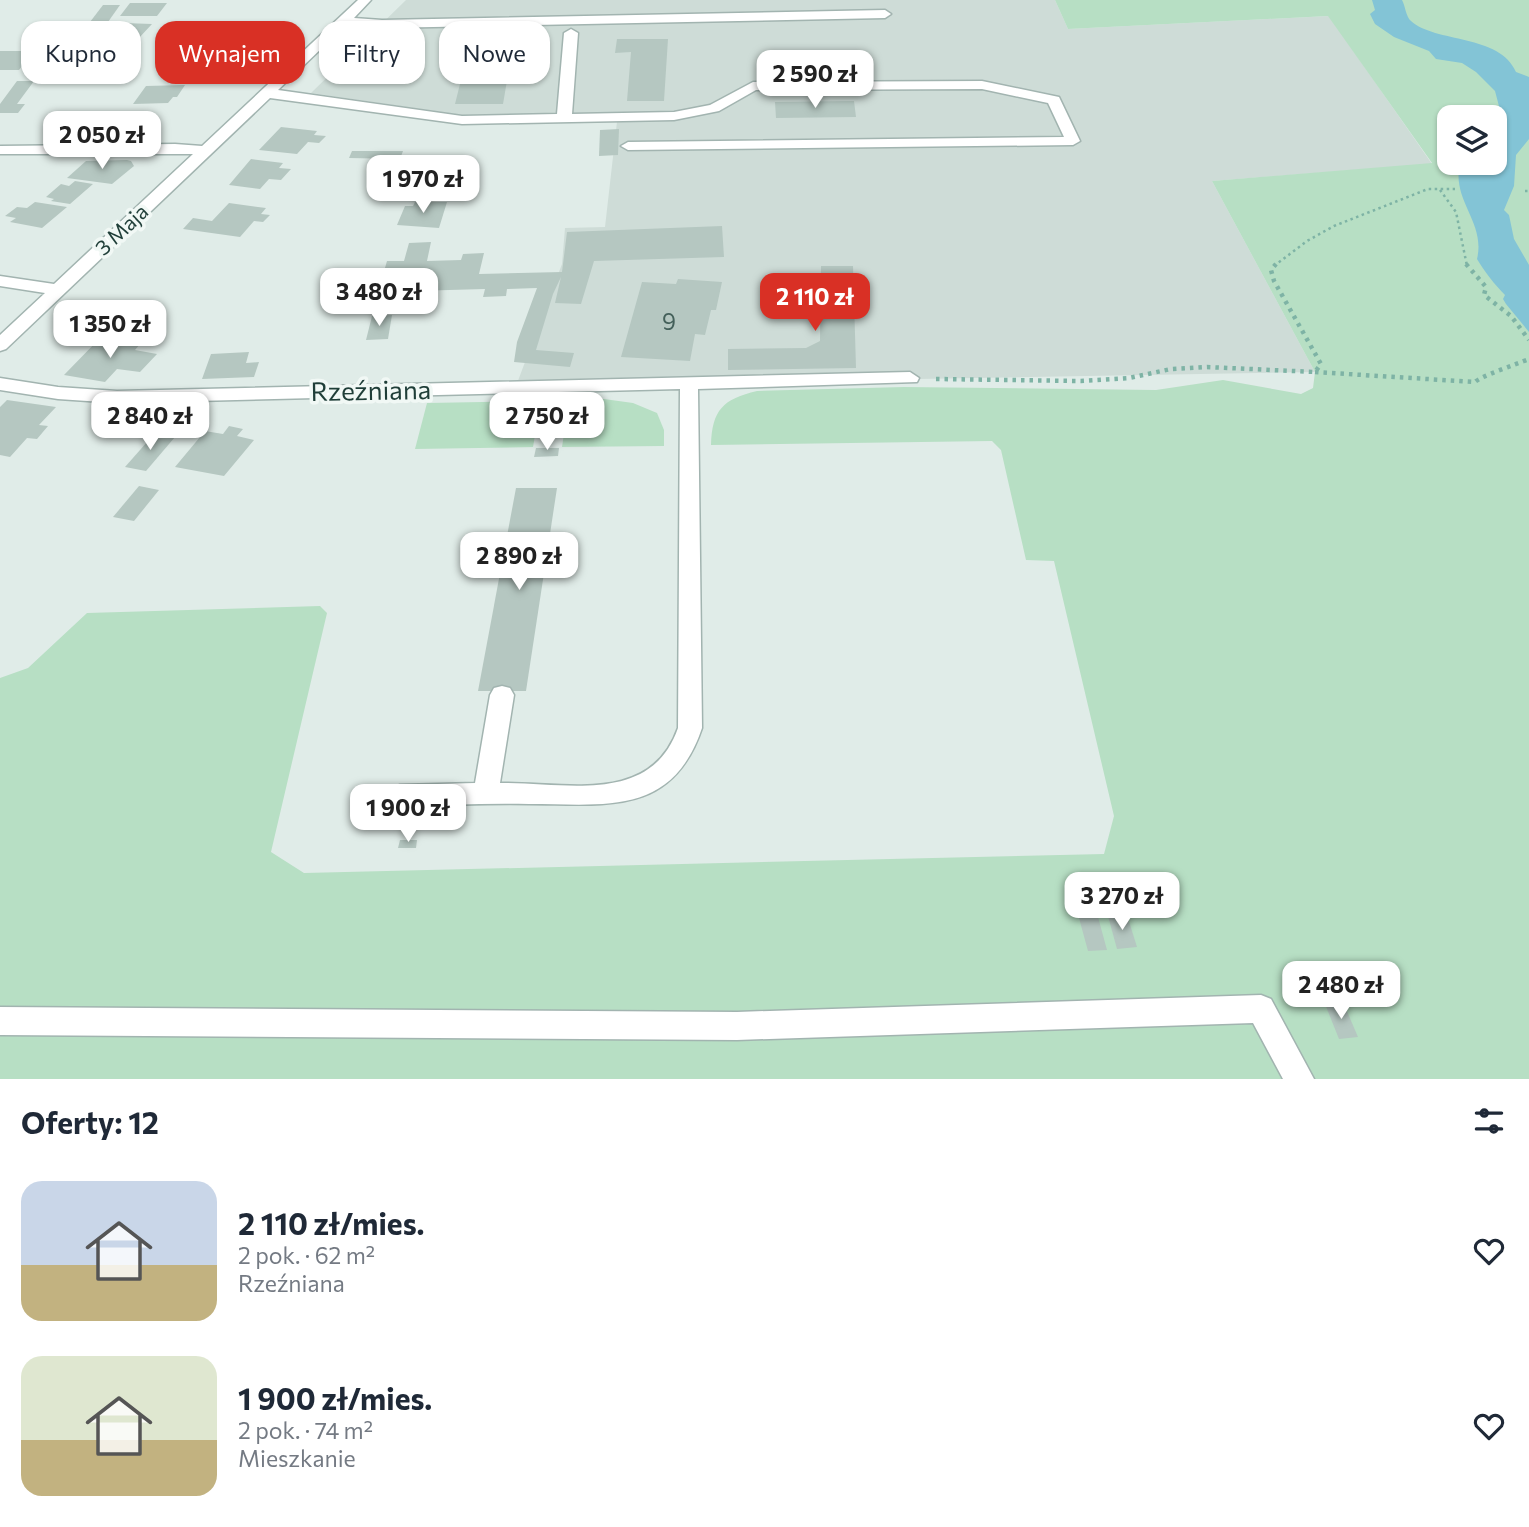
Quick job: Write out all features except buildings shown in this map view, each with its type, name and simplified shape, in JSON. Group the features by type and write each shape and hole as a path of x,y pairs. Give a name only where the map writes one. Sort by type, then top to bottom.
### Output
{"street":[{"name":"3 Maja","path":"343,21 360,0"},
{"path":"425,23 885,14"},
{"path":"564,118 571,33"},
{"name":"3 Maja","path":"0,345 319,44"},
{"path":"267,93 463,120 674,116 714,108 753,86 982,85 1054,100 1073,141 628,146"},
{"path":"0,150 176,148 206,151"},
{"path":"0,281 58,290"},
{"name":"Rzeźniana","path":"0,384 58,393 117,397 911,379"},
{"path":"400,796 486,793 609,794 634,789 659,776 685,747 690,728 689,383"},
{"path":"486,793 502,695"},
{"path":"0,1021 737,1026 1261,1009 1299,1079"}],"path":[{"path":"1438,188 1455,204 1460,222 1460,239 1464,247 1462,256 1468,269 1486,286 1484,295 1511,316 1529,340"},
{"path":"1315,372 1321,364 1270,270 1307,240 1334,226 1413,194 1438,188 1455,189"},
{"path":"911,379 1042,381 1131,378 1171,369 1195,369 1315,372 1475,382 1480,377 1501,372 1529,359"}],"shaded area":[{"path":"406,0 1055,0 1068,29 1329,16 1432,164 1212,181 1315,372 516,386 562,264 565,228 605,227 618,113 462,115 311,93 320,84 425,84 425,21 385,21"}],"green space":[{"path":"1055,0 1529,0 1529,1079 0,1079 0,678 28,668 87,613 320,606 327,613 271,852 304,873 1104,854 1114,816 1054,561 1026,560 1001,450 992,441 711,445 714,423 728,402 757,391 904,387 1156,390 1223,380 1301,394 1313,388 1315,372 1212,181 1432,163 1328,16 1068,29"},
{"path":"604,399 633,403 657,413 664,430 664,446 562,447 569,400"},
{"path":"541,401 533,447 415,449 427,403"}],"water":[{"path":"1372,0 1402,0 1409,19 1422,28 1496,51 1508,60 1516,72 1529,77 1529,139 1516,155 1514,186 1504,210 1509,215 1514,239 1529,265 1529,332 1506,304 1503,299 1505,295 1477,259 1477,234 1460,189 1459,175 1507,175 1507,105 1499,105 1495,91 1476,72 1462,63 1436,59 1429,51 1394,37 1375,24 1370,14 1375,10"}]}
